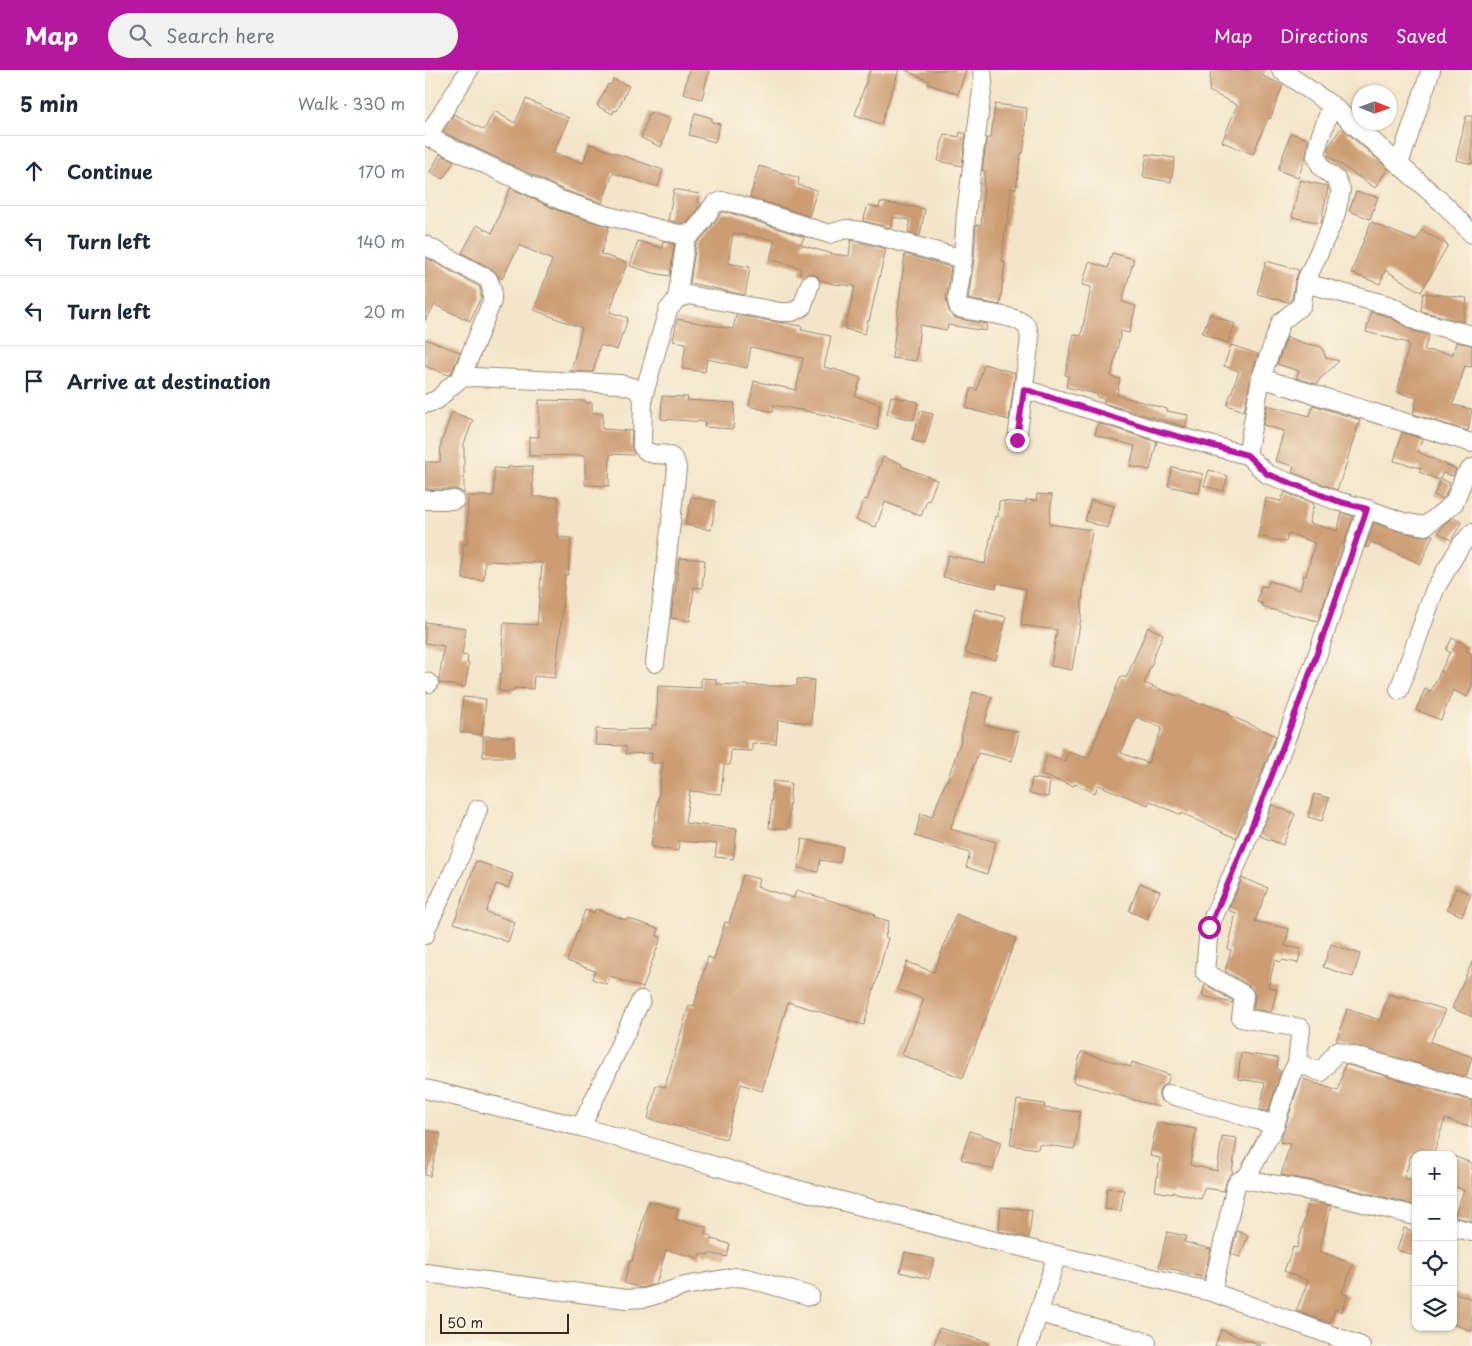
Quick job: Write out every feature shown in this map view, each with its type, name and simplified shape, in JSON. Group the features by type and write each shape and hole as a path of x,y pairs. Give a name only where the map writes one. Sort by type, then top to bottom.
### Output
{"street":[{"path":"469,70 434,126 425,136 560,200 605,215 678,234 692,233"},
{"path":"982,70 983,83 965,214 963,259 957,301 959,308 967,311 1017,319 1026,325 1031,338 1017,440"},
{"path":"1281,70 1331,105 1445,205 1472,234"},
{"path":"1399,164 1431,70"},
{"path":"1247,455 1261,378 1281,322 1302,306 1305,284 1335,217 1341,190 1336,179 1322,168 1316,156 1319,140 1331,105"},
{"path":"655,663 677,468 675,460 671,456 649,453 644,450 642,446 641,422 643,397 668,310 677,299 686,238 702,222 714,204 722,201 829,234 846,228 963,259"},
{"path":"425,245 488,279 492,290 492,301 461,378 437,400 425,404"},
{"path":"677,299 689,295 780,312 792,312 802,307 810,284"},
{"path":"1305,284 1391,306 1417,321 1472,335"},
{"path":"461,378 620,384 635,388 643,397"},
{"path":"1261,378 1472,443"},
{"path":"1024,389 1158,431 1247,455 1267,474 1337,501 1403,522 1425,526 1454,503 1465,475 1472,468"},
{"path":"425,500 455,500"},
{"path":"1212,1292 1236,1185 1247,1177 1275,1125 1290,1077 1297,1064 1301,1028 1241,1018 1244,995 1205,972 1209,927 1264,797 1317,656 1367,509"},
{"path":"1399,690 1435,589 1461,546 1472,533"},
{"path":"425,936 426,929 459,858 478,809"},
{"path":"581,1127 641,1000"},
{"path":"1297,1064 1321,1072 1337,1051 1472,1090"},
{"path":"425,1090 581,1127 784,1186 987,1239 1212,1292 1361,1346"},
{"path":"1169,1094 1275,1125"},
{"path":"1243,1179 1327,1194 1412,1215"},
{"path":"1457,1228 1472,1232"},
{"path":"1028,1346 1057,1255"},
{"path":"425,1273 626,1299 645,1298 685,1286 736,1277 747,1278 810,1296"},
{"path":"1039,1314 1147,1342"}],"building":[{"path":"689,70 709,70 702,99 683,94"},
{"path":"870,70 899,70 881,124 855,115"},
{"path":"905,70 966,70 958,94 928,84 929,81"},
{"path":"1211,70 1265,70 1263,76 1283,85 1270,119 1268,118 1253,154 1222,142 1237,105 1209,91"},
{"path":"613,79 629,86 617,111 614,110 613,114 597,106 608,84 611,85"},
{"path":"526,99 569,118 553,153 583,163 590,144 663,170 658,187 613,173 602,203 564,190 443,132 454,114 484,130 494,111 515,123"},
{"path":"995,104 1027,108 1023,153 1021,153 1016,189 1011,188 1008,224 1006,223 1002,261 1005,262 1000,305 968,299 974,260 976,225 981,225 985,171 982,170 987,138 991,138"},
{"path":"650,112 670,119 661,147 641,138"},
{"path":"695,113 712,118 712,122 720,124 715,142 689,135"},
{"path":"1466,116 1472,116 1472,164 1456,160"},
{"path":"1341,128 1388,168 1375,188 1328,156 1329,146"},
{"path":"960,132 966,134 962,166 938,161 944,134 959,137"},
{"path":"1291,133 1308,139 1306,156 1298,178 1278,170"},
{"path":"440,154 454,161 443,179 430,172"},
{"path":"1147,154 1175,158 1171,182 1143,177"},
{"path":"759,166 799,178 798,185 817,190 809,216 750,197"},
{"path":"1300,180 1327,186 1328,188 1321,223 1292,217"},
{"path":"510,188 557,210 609,227 601,254 627,263 610,312 628,318 617,350 600,345 593,372 571,371 582,328 534,310 552,260 519,245 502,279 493,270 462,253 477,225 492,233"},
{"path":"674,189 699,194 697,202 702,203 687,223 668,220"},
{"path":"1356,192 1378,197 1370,219 1349,211"},
{"path":"880,202 925,209 920,236 908,233 910,220 893,217 891,228 863,221 868,205 879,208"},
{"path":"723,212 804,237 801,245 833,254 849,256 851,240 886,249 865,334 845,329 855,286 834,284 820,280 813,274 804,276 800,274 801,268 770,259 775,240 733,233 728,263 750,267 745,295 690,283 696,244"},
{"path":"1371,222 1416,241 1422,230 1448,245 1421,292 1385,270 1380,284 1351,273"},
{"path":"638,241 662,248 663,241 674,244 670,276 630,266"},
{"path":"1112,253 1134,259 1122,302 1136,306 1129,333 1121,331 1111,377 1120,379 1117,395 1167,409 1167,411 1188,415 1186,427 1103,403 1105,399 1097,397 1097,394 1066,387 1068,376 1065,375 1074,334 1081,336 1091,287 1082,285 1089,262 1108,268"},
{"path":"905,254 951,267 946,300 949,311 956,318 987,324 986,331 948,325 947,330 920,325 916,361 892,358"},
{"path":"425,257 480,287 481,297 470,321 435,305 425,321"},
{"path":"1266,261 1299,270 1292,299 1288,302 1257,294"},
{"path":"1423,293 1467,298 1463,322 1421,311"},
{"path":"1371,312 1387,316 1414,331 1429,335 1424,350 1453,354 1456,342 1472,345 1472,367 1465,366 1453,405 1472,409 1468,431 1413,414 1417,398 1397,392 1409,346 1408,343 1366,332"},
{"path":"1210,314 1235,324 1228,343 1202,333"},
{"path":"736,315 802,326 801,330 831,336 824,367 861,378 855,396 880,404 877,430 826,415 774,405 773,412 749,406 754,381 796,390 803,358 751,347 747,368 707,359 705,372 682,369 686,343 673,341 677,319 733,329"},
{"path":"1287,337 1306,344 1319,346 1322,348 1326,358 1339,361 1317,384 1296,378 1299,371 1277,364"},
{"path":"425,339 460,352 452,372 448,375 425,366"},
{"path":"1231,345 1258,354 1251,376 1244,411 1227,405 1239,371 1224,366"},
{"path":"984,364 1015,373 1009,420 966,408 971,388 977,390"},
{"path":"662,396 688,397 687,400 735,403 733,429 704,427 705,422 661,419"},
{"path":"891,396 918,402 914,420 887,414"},
{"path":"539,400 586,401 586,403 592,403 592,413 603,413 602,429 632,431 631,446 634,455 610,454 609,486 585,485 585,455 529,456 529,437 539,437"},
{"path":"1267,405 1310,416 1313,405 1360,420 1337,490 1292,472 1294,466 1275,461 1284,431 1263,425"},
{"path":"920,411 933,414 925,444 912,440"},
{"path":"452,412 473,420 464,444 464,494 455,489 425,489 425,462 440,462 441,443"},
{"path":"1098,423 1157,442 1150,470 1130,466 1135,446 1095,435"},
{"path":"1402,432 1422,439 1418,452 1456,469 1453,476 1443,473 1439,480 1419,472 1421,468 1394,461"},
{"path":"883,457 937,480 921,516 885,502 876,527 856,520 864,499 867,500"},
{"path":"532,466 533,497 558,497 558,537 571,538 568,575 565,575 555,678 534,676 533,689 514,688 513,692 499,691 500,673 502,674 504,623 537,625 542,563 485,561 484,580 463,579 463,544 467,544 468,496 494,496 494,468 509,469 508,467"},
{"path":"1172,467 1203,474 1199,493 1168,486"},
{"path":"1209,470 1228,476 1223,491 1204,486"},
{"path":"1441,479 1450,483 1442,499 1434,495"},
{"path":"1285,492 1314,504 1309,523 1337,531 1342,513 1353,516 1318,621 1262,607 1263,604 1257,602 1261,586 1267,587 1269,581 1300,590 1315,543 1288,533 1286,542 1258,536 1266,498 1281,501"},
{"path":"1037,494 1052,495 1049,524 1092,530 1083,587 1081,618 1072,670 1051,666 1057,630 1021,625 1026,589 997,583 996,588 943,577 948,555 985,564 995,516 998,517 999,501 1026,503 1026,500 1036,501"},
{"path":"691,497 716,501 711,530 686,525"},
{"path":"1091,500 1114,506 1108,528 1085,521"},
{"path":"1453,517 1462,523 1451,540 1439,533 1444,524"},
{"path":"1374,523 1401,532 1423,536 1433,535 1421,564 1371,542 1368,548 1365,547"},
{"path":"679,558 705,560 702,588 694,587 690,621 671,618"},
{"path":"975,609 1006,617 996,660 965,653"},
{"path":"425,622 466,628 462,655 468,656 467,663 469,663 465,687 439,683 444,646 425,643"},
{"path":"1148,627 1163,634 1144,683 1229,713 1229,715 1276,736 1236,838 1182,813 1181,815 1150,801 1148,805 1098,785 1095,793 1075,784 1074,786 1041,775 1047,755 1065,761 1068,752 1088,758 1121,676 1126,678","holes":["1136,717 1162,728 1148,763 1121,753"]},
{"path":"1452,638 1468,646 1466,651 1472,654 1472,686 1467,697 1453,690 1441,720 1416,710 1425,689 1431,691 1450,652 1446,650"},
{"path":"701,678 716,679 716,684 767,686 797,686 797,679 814,680 811,723 778,720 776,744 752,743 752,751 731,750 730,765 724,765 721,794 690,791 685,823 737,829 733,859 715,857 717,844 679,841 678,851 651,847 663,763 651,763 652,753 626,754 626,746 595,745 596,729 652,729 652,725 656,725 658,686 701,688"},
{"path":"973,692 992,697 984,725 1019,732 1012,761 978,753 950,829 996,842 987,874 966,867 970,853 915,836 921,813 932,817 947,781 961,740"},
{"path":"463,697 486,699 482,735 460,732"},
{"path":"483,736 514,737 514,757 483,757"},
{"path":"1032,778 1050,781 1048,797 1029,793"},
{"path":"773,781 791,783 788,829 769,828"},
{"path":"1314,794 1329,798 1322,821 1308,817"},
{"path":"1272,805 1295,814 1283,845 1260,836"},
{"path":"802,839 843,847 840,863 820,860 818,872 798,868"},
{"path":"476,861 513,874 508,888 496,884 486,912 515,922 508,942 454,923"},
{"path":"743,875 759,879 757,887 794,898 796,890 875,914 874,917 889,921 885,937 888,938 864,1025 788,1002 762,1091 741,1084 726,1139 648,1119 656,1085 665,1087 689,1005 694,1006 708,957 714,959 725,922 729,923"},
{"path":"1242,878 1268,888 1255,921 1289,929 1285,946 1301,949 1298,963 1275,960 1268,987 1277,989 1271,1012 1253,1009 1255,996 1253,990 1225,971 1231,950 1228,949 1236,913 1228,910"},
{"path":"1140,883 1160,891 1147,919 1129,911"},
{"path":"1456,888 1471,894 1462,916 1447,909"},
{"path":"595,909 659,929 657,936 661,937 643,988 610,976 607,984 592,979 595,971 567,961 585,910 594,913"},
{"path":"956,914 1016,938 963,1078 902,1055 924,999 897,989 907,962 934,972"},
{"path":"1331,944 1360,954 1353,977 1323,967"},
{"path":"1472,962 1472,1017 1452,1008"},
{"path":"1205,984 1233,1001 1232,1003 1202,996"},
{"path":"1389,994 1446,1010 1430,1042 1472,1057 1466,1077 1336,1041 1347,1009 1380,1020"},
{"path":"1081,1052 1131,1067 1132,1062 1170,1075 1167,1084 1162,1086 1159,1091 1161,1101 1159,1107 1073,1082"},
{"path":"1241,1053 1278,1058 1277,1069 1281,1071 1268,1112 1260,1110 1265,1083 1238,1079"},
{"path":"1345,1064 1472,1101 1472,1128 1445,1119 1434,1151 1412,1151 1404,1178 1412,1180 1412,1204 1330,1184 1281,1175 1290,1144 1280,1142 1301,1078 1338,1091"},
{"path":"1017,1100 1045,1104 1044,1108 1080,1112 1075,1149 1039,1144 1038,1149 1010,1145"},
{"path":"1157,1122 1196,1129 1190,1165 1217,1171 1222,1136 1237,1138 1232,1173 1227,1179 1224,1191 1204,1188 1201,1199 1173,1192 1173,1194 1155,1191 1160,1158 1150,1156"},
{"path":"425,1130 441,1134 430,1176 425,1175"},
{"path":"970,1131 1001,1142 993,1170 961,1159"},
{"path":"1457,1157 1472,1163 1472,1221 1457,1218 1457,1209 1464,1190 1457,1187"},
{"path":"1107,1188 1124,1190 1121,1211 1105,1209"},
{"path":"648,1201 678,1209 675,1219 707,1227 705,1234 712,1236 711,1239 730,1244 727,1257 700,1253 699,1258 666,1250 656,1284 641,1288 624,1283"},
{"path":"1309,1202 1331,1206 1319,1251 1353,1264 1342,1293 1348,1295 1341,1312 1335,1309 1330,1323 1296,1311 1308,1281 1284,1271 1293,1247 1297,1248"},
{"path":"1001,1207 1032,1210 1029,1238 999,1231"},
{"path":"1404,1228 1412,1231 1412,1255 1397,1250"},
{"path":"1237,1231 1248,1235 1240,1257 1231,1254"},
{"path":"1167,1232 1186,1236 1184,1242 1211,1249 1204,1278 1159,1267"},
{"path":"905,1252 934,1259 929,1279 900,1272"},
{"path":"1457,1293 1472,1299 1472,1331 1457,1325"},
{"path":"939,1328 987,1342 987,1346 934,1346"},
{"path":"1221,1330 1261,1345 1215,1346"}],"route":[{"path":"1017,440 1024,389 1158,431 1247,455 1267,474 1337,501 1367,509 1317,656 1261,806 1209,927"}]}
